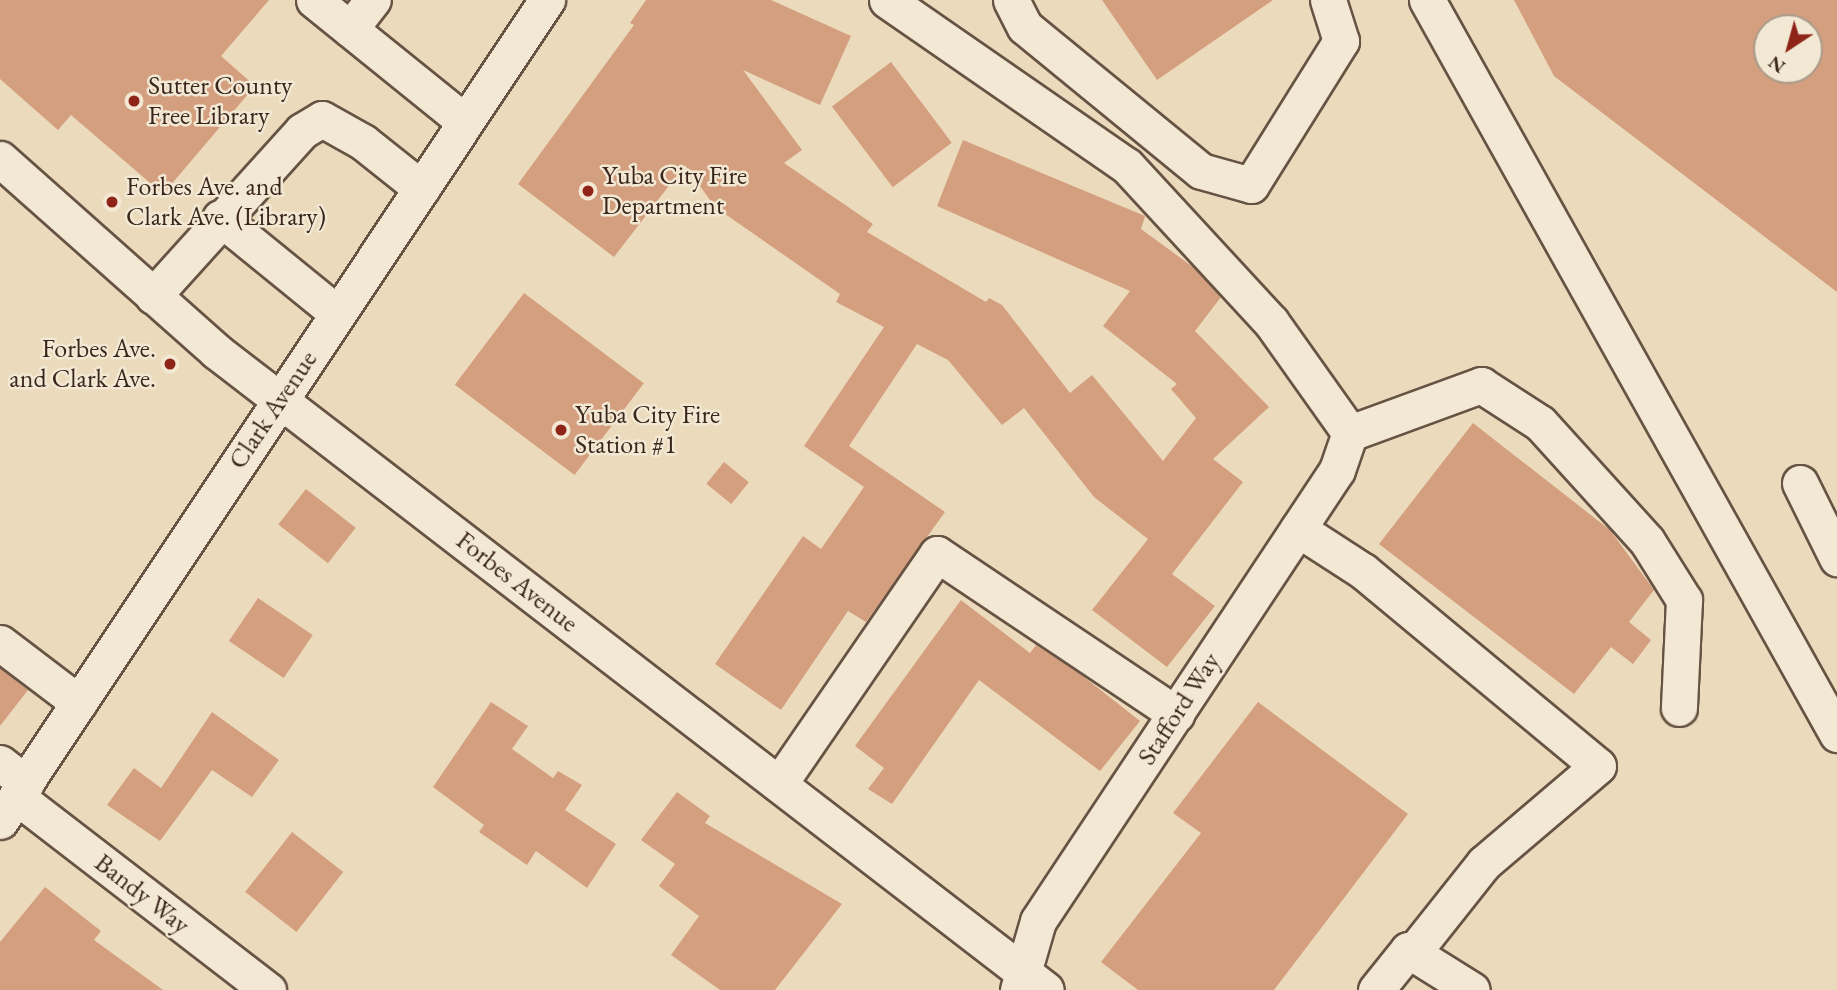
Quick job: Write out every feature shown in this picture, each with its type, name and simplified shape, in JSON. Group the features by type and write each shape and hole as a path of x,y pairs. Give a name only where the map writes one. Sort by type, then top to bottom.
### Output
{"street":[{"path":"314,0 465,122"},
{"path":"350,29 373,0"},
{"name":"Clark Avenue","path":"11,791 79,703 547,0"},
{"path":"887,0 1127,166 1271,322 1350,433 1481,385 1540,423 1647,541 1684,600 1679,708"},
{"path":"1010,0 1025,27 1202,171 1251,185 1341,41 1328,0"},
{"path":"1427,0 1837,734"},
{"path":"153,296 220,218 302,131 323,119 363,142 422,189"},
{"name":"Forbes Avenue","path":"0,159 153,296 279,401 779,783 1029,984"},
{"path":"220,218 337,313"},
{"name":"Stafford Way","path":"1029,984 1038,921 1337,470 1350,433"},
{"path":"1800,483 1837,558"},
{"path":"1298,529 1363,571 1598,766 1484,863 1415,950 1403,952 1376,990"},
{"path":"779,783 937,554 1176,714"},
{"path":"0,643 79,703"},
{"name":"Bandy Way","path":"11,791 268,990"},
{"path":"1415,950 1472,990"}],"building":[{"name":"Sutter County Free Library","path":"0,0 269,0 221,56 255,86 163,194 71,115 58,130 0,79"},
{"path":"646,0 771,0 851,36 820,105 743,70 802,150 784,163 873,224 867,232 986,302 989,298 1002,305 1070,393 1092,375 1163,461 1196,418 1171,389 1177,384 1103,326 1130,291 937,206 963,140 1145,216 1141,229 1193,267 1221,297 1195,331 1269,407 1213,459 1243,482 1172,574 1215,606 1167,667 1092,610 1148,539 1094,497 1024,408 1002,425 948,360 917,344 849,446 945,512 866,622 848,611 781,710 715,664 803,536 821,549 864,487 804,446 884,327 836,302 840,294 715,207 685,165 614,257 518,184 634,25 630,23"},
{"path":"1102,0 1273,0 1157,80"},
{"path":"1514,0 1837,0 1837,292 1554,76"},
{"path":"891,62 952,143 893,187 832,107"},
{"name":"Yuba City Fire Station #1","path":"524,293 644,383 575,475 455,385"},
{"path":"1473,423 1610,530 1654,590 1629,622 1651,640 1633,664 1611,647 1574,694 1379,544"},
{"path":"724,462 749,482 731,504 706,484"},
{"path":"306,489 356,528 328,563 278,524"},
{"path":"258,598 313,635 284,678 229,641"},
{"path":"961,600 1030,653 1036,645 1079,673 1140,721 1100,771 979,680 892,804 868,789 884,768 855,746"},
{"path":"0,668 28,690 0,726"},
{"path":"491,702 528,726 512,749 553,778 558,771 582,785 565,810 616,844 587,888 536,851 527,865 479,832 484,825 433,787"},
{"path":"1258,702 1408,814 1274,990 1138,990 1101,962 1201,833 1173,813"},
{"path":"212,712 279,760 252,797 212,770 160,841 107,805 134,768 161,788"},
{"path":"677,792 710,816 705,823 842,904 775,990 720,990 671,955 699,916 659,886 675,864 641,840"},
{"path":"292,832 343,872 296,932 245,892"},
{"path":"45,887 101,931 94,940 163,990 0,990 0,942"}],"place":[{"name":"Sutter County Free Library","path":"134,101"},
{"name":"Yuba City Fire Department","path":"588,191"},
{"name":"Forbes Ave. and Clark Ave. (Library)","path":"112,202"},
{"name":"Forbes Ave. and Clark Ave.","path":"170,364"},
{"name":"Yuba City Fire Station #1","path":"561,430"}]}
